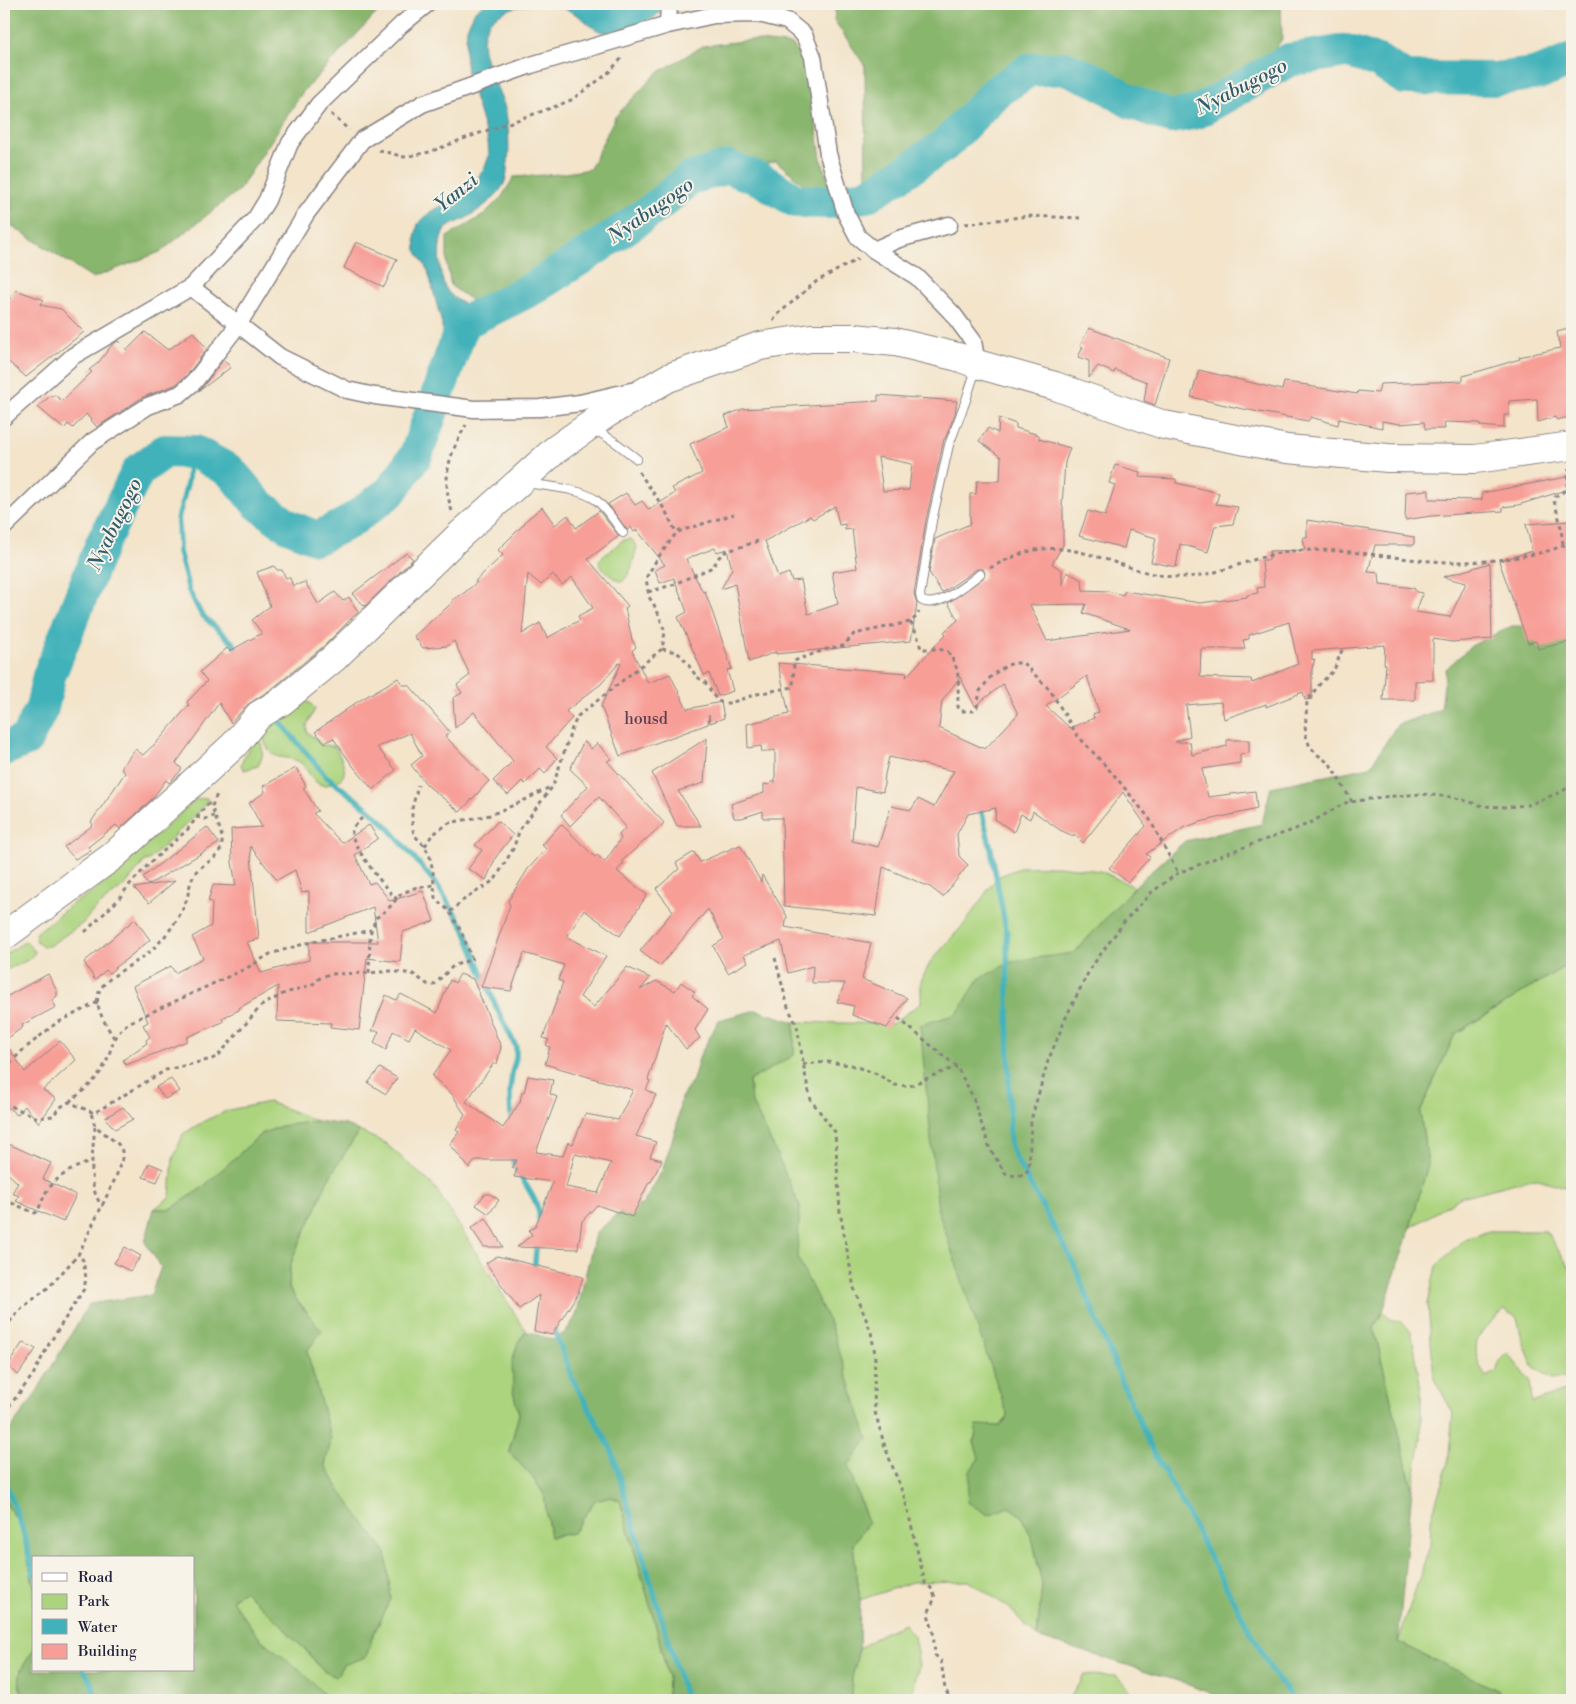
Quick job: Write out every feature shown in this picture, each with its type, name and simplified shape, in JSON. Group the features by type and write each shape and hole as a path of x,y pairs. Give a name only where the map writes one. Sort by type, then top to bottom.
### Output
{"highway":[{"path":"4,936 113,856 234,745 259,715 282,701 334,658 460,535 555,450 606,414 668,378 760,346 811,338 854,338 894,342 958,357 1055,386 1164,425 1287,449 1388,458 1475,459 1569,447"}],"street":[{"path":"4,417 73,356 191,287 256,218 267,200 290,143 319,104 402,25 427,4"},
{"path":"668,25 669,4"},
{"path":"4,527 92,442 148,406 180,394 194,382 238,325 306,214 362,140 422,104 531,65 668,25 714,16 752,14 787,21 804,35 813,57 828,154 846,214 858,237 874,250 917,276 953,314 974,341 977,364"},
{"path":"874,250 899,239 949,225"},
{"path":"191,287 280,357 347,390 397,399 474,409 540,408 580,403 630,391 668,378"}],"lane":[{"path":"977,364 949,445 932,521 920,595 921,600 931,603 944,599 980,574"},
{"path":"588,426 615,442 637,459"},
{"path":"519,482 585,494 595,499 602,506 623,533"}],"path":[{"path":"463,139 571,100 606,75 628,52 638,34"},
{"path":"949,225 1028,216 1080,218"},
{"path":"760,346 777,315 817,280 874,250"},
{"path":"460,535 449,502 447,471 456,441 474,409"},
{"path":"1563,544 1560,522 1554,501 1555,497 1566,490 1569,482 1569,447"},
{"path":"637,459 639,472 665,510 676,532"},
{"path":"450,912 462,900 496,878 513,849 520,829 553,786 572,728 578,716 662,649 665,632 648,592 646,578 676,532 734,514"},
{"path":"648,592 713,567 719,557 725,552 758,541"},
{"path":"980,574 1011,558 1040,549 1065,550 1089,554 1146,572 1179,577 1208,574 1272,555 1311,550 1361,552 1414,561 1463,562 1517,557 1552,550 1563,544 1572,546"},
{"path":"662,649 676,652 682,656 697,677 705,682 716,699 722,703 730,704 757,694 793,687 794,661 827,649 843,646 854,634 910,622 916,617 924,602"},
{"path":"910,622 917,634 921,649 939,649 948,652 957,664 958,707 961,710 973,711 977,707 980,691 986,681 1000,669 1013,663 1023,663 1050,690 1077,735 1114,774 1149,818 1178,873"},
{"path":"1342,650 1334,670 1307,701 1305,733 1310,747 1330,764 1352,802"},
{"path":"114,1038 100,1011 98,1002 100,992 115,976 147,954 166,935 181,910 195,874 218,855 222,845 221,836 212,806 222,785"},
{"path":"69,1102 90,1112 98,1111 166,1070 206,1061 218,1056 261,1006 283,994 313,984 321,977 330,974 369,974 391,971 413,974 427,984 434,985 453,966 472,959 461,931 450,912 435,898 433,872 425,846 414,835 412,809 418,785"},
{"path":"898,1018 957,1067 972,1095 990,1149 1005,1173 1015,1176 1025,1174 1029,1168 1031,1120 1048,1061 1067,1015 1090,969 1124,922 1152,892 1178,873 1310,823 1345,803 1382,797 1422,794 1453,797 1483,806 1505,807 1528,805 1561,792 1572,785"},
{"path":"425,846 432,835 449,823 490,815 553,786"},
{"path":"85,932 118,900 150,862 187,830 196,817 214,800"},
{"path":"196,817 205,819 214,816"},
{"path":"362,818 352,829 355,843 386,889 397,899"},
{"path":"369,974 371,930 376,918 388,909 401,894 414,888 434,885"},
{"path":"4,1103 38,1118 53,1116 59,1108 69,1102 97,1077 108,1058 114,1038 128,1023 247,968 270,954 306,943 371,930"},
{"path":"775,958 788,1007 797,1026 811,1100 835,1132 842,1221 854,1288 871,1332 875,1354 875,1412 885,1447 905,1499 925,1583 931,1588 935,1597 928,1614 933,1631 935,1655 941,1660 945,1689 951,1700"},
{"path":"4,1069 22,1050 55,1024 98,1002"},
{"path":"803,1064 828,1062 851,1065 877,1074 895,1085 910,1086 957,1067"},
{"path":"90,1112 95,1126 94,1191 98,1202 103,1206"},
{"path":"4,1328 23,1307 49,1287 78,1255 103,1206 116,1177 122,1158 122,1151 118,1144 95,1126"},
{"path":"4,1201 7,1200 35,1213 45,1194 53,1184 67,1173 84,1164 93,1162"},
{"path":"4,1414 33,1375 49,1344 84,1289 86,1278 83,1260 78,1255"}],"green space":[{"path":"4,4 385,4 302,93 239,190 160,252 93,278 12,226 9,167 4,165"},
{"path":"836,4 1281,4 1282,39 1266,62 1228,88 1198,105 1171,112 1135,97 1100,73 1068,60 1026,62 987,83 939,143 866,187 865,66 834,20"},
{"path":"751,40 793,45 808,71 821,158 832,193 810,190 776,161 752,167 730,160 685,175 651,205 512,293 481,307 451,286 447,265 447,237 482,216 501,198 514,177 560,174 590,169 615,117 656,74 703,46"},
{"path":"631,539 637,546 630,570 622,582 615,579 599,563 600,559 623,540"},
{"path":"1512,626 1572,627 1572,966 1562,968 1455,1034 1420,1112 1428,1164 1410,1228 1383,1311 1374,1328 1412,1488 1398,1642 1499,1691 1495,1700 1228,1700 1178,1681 1037,1637 1042,1585 1033,1541 1022,1516 1009,1507 988,1515 967,1502 970,1471 979,1458 974,1442 977,1425 1000,1426 1008,1417 938,1211 920,1025 957,1014 979,979 1013,961 1074,953 1134,887 1185,841 1262,824 1271,787 1370,767 1397,725 1441,709 1446,669 1471,646"},
{"path":"302,701 310,703 315,709 307,725 307,732 323,745 334,746 342,761 344,767 343,776 333,783 319,784 301,763 274,755 270,752 263,737 279,718"},
{"path":"260,739 262,753 258,766 244,770 241,765 246,754 250,747"},
{"path":"207,798 208,801 195,816 149,860 145,861 126,884 93,911 83,923 49,946 41,946 37,942 35,934 76,901 89,895 107,881 196,799"},
{"path":"1058,866 1101,871 1134,887 1074,954 1013,961 979,979 957,1014 999,1386 1008,1417 1000,1426 977,1426 974,1442 979,1458 970,1471 1009,1507 1022,1516 1033,1541 1042,1585 1037,1637 1008,1607 969,1581 912,1582 860,1600 853,1544 868,1523 848,1466 831,1326 796,1257 800,1207 751,1101 749,1080 794,1055 794,1022 892,1024 921,1003 921,981 931,961 965,923 997,877 1022,867"},
{"path":"26,941 35,953 28,960 4,971 4,955"},
{"path":"1572,966 1572,1189 1535,1178 1461,1197 1410,1228 1428,1164 1420,1112 1455,1034 1562,968"},
{"path":"756,1010 794,1022 794,1055 749,1081 751,1101 800,1207 797,1257 831,1326 868,1439 848,1466 868,1523 853,1544 860,1600 859,1649 852,1678 851,1700 667,1700 668,1677 654,1619 620,1501 611,1497 595,1501 573,1533 550,1537 544,1494 533,1478 509,1452 519,1414 513,1391 512,1362 518,1342 526,1331 553,1340 566,1332 576,1316 595,1234 615,1216 643,1204 662,1171 677,1125 681,1098 693,1080 700,1055 719,1020"},
{"path":"269,1102 317,1121 281,1126 261,1134 202,1188 171,1209 154,1209 170,1197 173,1159 183,1134 206,1120 229,1110"},
{"path":"317,1121 346,1125 359,1131 327,1181 295,1252 290,1267 289,1288 322,1331 307,1351 331,1440 325,1465 340,1491 386,1553 391,1599 373,1635 366,1657 343,1665 336,1677 323,1671 283,1626 244,1591 234,1597 233,1602 260,1639 300,1670 330,1700 25,1700 20,1685 20,1673 32,1652 32,1672 195,1672 195,1556 32,1556 32,1578 20,1525 5,1501 4,1438 33,1398 89,1304 151,1295 161,1267 145,1242 154,1209 171,1209 202,1188 261,1134 281,1126"},
{"path":"359,1131 385,1143 434,1186 526,1331 518,1342 513,1391 519,1414 509,1451 533,1478 544,1494 550,1537 573,1533 595,1501 611,1497 620,1501 654,1619 668,1677 667,1700 329,1700 300,1670 260,1639 233,1602 234,1597 244,1591 285,1628 323,1671 366,1657 373,1635 391,1599 340,1491 325,1465 331,1440 307,1351 307,1311 298,1302 289,1288 290,1267 295,1252 327,1181"},
{"path":"1489,1231 1546,1231 1572,1271 1572,1371 1568,1377 1552,1379 1533,1366 1522,1339 1517,1318 1505,1310 1482,1332 1476,1347 1480,1366 1486,1377 1497,1371 1499,1361 1507,1353 1530,1380 1532,1403 1572,1388 1572,1700 1495,1700 1499,1691 1398,1642 1430,1546 1431,1519 1448,1463 1453,1413 1434,1378 1428,1304 1436,1266 1462,1241"},
{"path":"1383,1311 1390,1319 1401,1322 1411,1331 1416,1357 1421,1392 1421,1440 1412,1488 1374,1328"},
{"path":"4,1487 5,1502 20,1525 32,1578 32,1652 21,1669 19,1686 25,1700 4,1700"},
{"path":"904,1624 914,1636 919,1665 911,1700 851,1700 852,1678 859,1649 881,1634"},
{"path":"1084,1675 1117,1676 1136,1700 1069,1700"}],"water":[{"path":"484,4 538,4 517,7 498,15 488,24 484,36 487,62 506,113 509,148 507,175 501,189 493,198 473,214 447,228 442,235 440,259 446,289 457,300 470,308 463,323 442,329 428,271 416,250 415,238 418,224 430,212 460,196 477,179 485,167 489,156 488,141 467,73 465,52 467,28 475,11"},
{"path":"538,4 664,4 659,13 652,19 607,32 595,29 580,17 558,7"}],"building":[{"path":"356,242 397,259 384,287 344,268"},
{"path":"16,290 44,300 40,305 61,309 84,332 26,377 4,358 4,307"},
{"path":"1089,328 1169,358 1155,405 1144,401 1147,382 1115,370 1114,373 1098,366 1089,378 1089,361 1078,357 1083,347 1080,346"},
{"path":"1572,328 1572,416 1557,420 1555,417 1538,422 1537,399 1509,401 1509,415 1504,415 1504,428 1480,426 1480,423 1444,422 1445,429 1425,429 1424,422 1400,424 1382,421 1382,428 1339,419 1338,425 1311,417 1308,421 1191,397 1199,370 1282,390 1284,382 1357,394 1358,391 1378,393 1380,384 1463,381 1463,376 1520,359 1519,357 1560,348 1557,332"},
{"path":"145,332 168,350 193,332 207,349 187,375 175,385 143,397 97,427 86,414 73,428 68,424 64,429 38,407 50,396 55,395 62,401 92,372 89,370 98,363 112,345 118,341 127,350"},
{"path":"223,360 231,367 199,391 202,388"},
{"path":"878,395 957,401 955,414 944,439 926,520 914,594 917,603 911,641 776,654 776,652 749,662 735,584 721,589 732,569 727,549 717,552 715,548 686,559 703,592 705,591 732,669 727,670 733,691 718,696 709,673 704,675 678,617 687,612 674,578 660,583 655,570 665,565 637,530 634,532 631,527 627,530 608,504 626,493 635,505 642,501 649,510 675,493 672,488 702,473 690,444 729,427 725,416 743,409 878,401","holes":["878,457 912,464 909,490 883,491","835,506 839,525 845,524 845,530 852,529 857,568 832,572 838,604 808,614 801,580 792,581 789,573 778,577 765,541 810,516 813,519"]},
{"path":"999,418 1016,424 1016,428 1039,435 1039,439 1070,448 1065,462 1062,506 1063,545 1052,564 1062,570 1062,586 1067,572 1082,580 1083,590 1108,591 1123,595 1125,591 1200,603 1247,597 1247,595 1258,593 1257,588 1264,587 1262,560 1269,560 1270,551 1305,550 1303,537 1307,537 1307,520 1414,537 1414,545 1375,545 1368,572 1379,573 1380,584 1414,588 1416,592 1423,593 1416,612 1450,617 1466,583 1443,577 1490,563 1492,639 1452,642 1433,639 1433,680 1415,681 1415,700 1383,700 1386,664 1384,664 1385,645 1312,651 1312,660 1315,659 1312,668 1312,699 1305,700 1303,692 1266,707 1266,704 1224,719 1221,702 1186,705 1190,736 1175,742 1190,742 1192,755 1227,746 1227,740 1249,740 1249,753 1240,754 1240,763 1202,769 1208,797 1255,791 1257,809 1200,822 1183,828 1146,854 1150,857 1128,882 1109,868 1146,826 1123,792 1083,843 1074,834 1073,836 1060,830 1033,811 1030,819 1021,814 1014,832 995,819 996,808 968,814 957,834 959,856 968,865 943,897 930,887 883,867 876,916 784,906 782,818 763,818 763,811 742,818 734,818 731,804 764,793 764,784 770,785 771,782 775,782 775,750 762,752 761,746 748,748 747,724 789,714 778,663 907,673 906,677 946,634 944,632 958,620 948,603 983,578 985,573 983,569 977,569 942,593 929,572 935,539 970,524 970,494 976,494 977,481 1000,481 1001,457 979,441 988,428 998,433","holes":["1086,604 1083,613 1130,629 1047,641 1030,605","1289,622 1298,664 1252,683 1251,679 1200,677 1201,649 1245,649 1243,640 1249,639 1249,635","1087,676 1099,712 1093,714 1094,718 1070,728 1046,706","960,677 975,706 1003,684 1018,714 985,749 939,728 942,701","889,757 954,771 934,807 918,799 911,810 891,806 878,847 852,841 856,787 883,792"]},
{"path":"1115,465 1140,472 1139,477 1176,479 1176,483 1219,493 1216,504 1238,507 1233,524 1215,526 1208,552 1180,544 1176,567 1151,562 1156,538 1129,530 1124,548 1079,536 1088,511 1105,516 1115,485 1109,483"},
{"path":"1572,476 1572,488 1518,505 1503,507 1503,511 1431,516 1405,520 1406,492 1429,490 1429,499 1482,500 1482,493"},
{"path":"542,507 555,525 568,515 576,528 599,511 619,536 588,559 628,606 625,608 632,640 636,647 632,651 648,683 670,674 687,709 721,702 724,718 710,723 709,715 708,724 620,756 601,706 621,664 619,663 601,684 566,711 572,718 546,747 557,758 545,774 540,769 525,784 522,781 508,795 493,781 513,761 474,712 455,728 453,698 462,693 457,685 470,675 454,641 447,646 423,648 414,636 453,602 452,600 477,582 475,581 503,555 498,550 524,522","holes":["528,574 541,585 553,574 562,585 572,577 593,608 578,616 580,620 547,638 540,623 522,634"]},
{"path":"1572,521 1572,641 1538,649 1536,641 1528,643 1499,561 1532,551 1526,524"},
{"path":"406,553 413,559 365,606 352,594"},
{"path":"274,566 277,570 282,570 286,578 290,578 293,586 305,582 318,604 335,592 343,601 349,597 358,612 324,646 273,688 247,705 231,723 219,703 176,763 182,769 172,780 169,783 166,780 153,798 120,829 116,825 88,847 91,850 75,859 64,847 93,825 91,822 125,773 121,768 135,749 143,755 160,739 189,705 187,702 207,681 200,672 227,648 230,651 262,633 252,620 270,606 257,572"},
{"path":"398,678 403,685 409,685 450,732 445,736 489,781 460,812 427,785 411,765 422,756 410,733 377,747 396,770 373,790 333,738 325,743 315,732 357,702"},
{"path":"707,738 704,783 678,791 701,826 677,826 652,773"},
{"path":"584,741 591,749 597,743 612,759 607,761 664,823 622,861 624,863 617,871 647,895 620,936 584,910 567,937 606,956 580,997 594,1007 627,967 650,978 640,990 656,981 675,991 681,982 695,992 692,996 708,1009 695,1030 700,1038 686,1049 666,1023 646,1090 656,1095 636,1136 656,1142 650,1157 662,1160 632,1217 597,1205 582,1221 578,1249 517,1247 532,1235 529,1230 535,1227 553,1182 514,1177 517,1169 512,1168 517,1160 476,1160 469,1168 450,1144 459,1132 456,1130 465,1115 452,1094 432,1076 451,1050 415,1028 409,1039 393,1031 386,1050 374,1043 379,1031 372,1031 386,995 396,1000 401,994 437,1013 450,980 455,983 460,974 473,979 501,1047 497,1064 494,1063 466,1102 503,1128 520,1102 528,1076 553,1080 550,1094 557,1097 536,1152 563,1156 568,1142 573,1144 585,1114 618,1120 633,1090 545,1064 550,1047 546,1045 549,1040 543,1038 563,982 558,980 564,965 524,953 511,991 481,987 510,905 508,901 528,869 546,849 542,845 561,824 595,857 597,855 605,862 621,838 619,835 626,827 599,797 570,826 561,815 588,786 570,769","holes":["575,1154 611,1163 598,1193 566,1187"]},
{"path":"296,768 306,786 303,788 318,811 313,813 342,843 369,825 378,838 355,855 369,884 375,882 390,901 423,891 434,921 403,932 400,962 367,958 359,1030 330,1027 331,1023 277,1021 278,986 222,1018 223,1022 187,1037 187,1041 126,1065 123,1060 147,1043 146,1040 150,1037 143,1025 148,1022 133,986 171,966 175,973 203,958 192,937 211,926 212,902 208,901 213,885 236,886 232,862 231,829 262,827 249,803 265,792 263,786","holes":["250,846 277,880 295,870 302,893 309,891 309,932 373,907 378,942 309,942 309,960 261,973 247,942 259,939"]},
{"path":"498,821 513,835 496,857 486,880 468,869 482,850 475,845"},
{"path":"207,827 219,843 148,885 143,877"},
{"path":"740,845 761,882 762,875 787,916 785,927 871,943 862,979 907,998 887,1028 852,1015 854,1006 837,1002 845,983 812,983 813,966 788,973 781,941 744,955 748,962 728,973 713,946 724,939 708,909 660,966 640,951 673,911 656,889 679,869 676,863 694,852 700,862"},
{"path":"175,881 149,903 134,888"},
{"path":"135,919 150,940 109,973 106,970 95,980 84,962"},
{"path":"48,974 57,991 57,996 52,1000 56,1007 22,1025 23,1027 4,1041 4,998"},
{"path":"4,1041 25,1072 60,1041 76,1060 43,1090 56,1099 39,1123 25,1106 17,1115 4,1104"},
{"path":"380,1068 397,1078 386,1094 368,1083"},
{"path":"171,1079 180,1091 165,1099 156,1087"},
{"path":"123,1107 133,1119 115,1129 105,1118"},
{"path":"4,1142 51,1163 43,1179 76,1195 63,1222 16,1201 19,1196 12,1193 18,1183 4,1170"},
{"path":"149,1163 163,1169 157,1182 143,1177"},
{"path":"485,1194 490,1194 499,1200 489,1214 476,1205"},
{"path":"486,1218 503,1247 484,1247 471,1228"},
{"path":"125,1247 141,1256 130,1271 114,1263"},
{"path":"497,1256 583,1277 578,1293 552,1335 534,1331 539,1295 519,1309 486,1263"},
{"path":"23,1342 36,1349 18,1375 8,1365"}],"waterway":[{"name":"Nyabugogo","path":"4,749 26,740 42,708 49,676 102,544 138,471 165,451 195,452 230,471 258,504 288,526 317,538 348,523 390,492 416,455 463,323 530,290 589,253 652,210 691,178 728,167 762,180 796,201 828,202 866,196 946,144 996,92 1029,70 1066,68 1099,82 1129,101 1171,117 1197,112 1289,60 1346,51 1378,61 1405,78 1494,79 1540,73 1572,60"},
{"path":"189,452 188,480 178,519 179,552 189,591 201,614 234,644 239,653"},
{"path":"273,714 326,776 370,810 388,827 437,885 464,928 497,1009 516,1047 510,1091 511,1123"},
{"path":"980,805 991,849 1007,935 1010,1144 1014,1155 1073,1262 1121,1380 1153,1452 1272,1671 1294,1700"},
{"path":"512,1152 517,1170 537,1205 539,1224"},
{"path":"534,1271 537,1240"},
{"path":"552,1324 572,1378 611,1449 686,1700"},
{"path":"4,1478 24,1534 32,1567"},
{"path":"85,1672 92,1684 97,1700"}],"water label":[{"name":"Yanzi","path":"456,192"}]}
